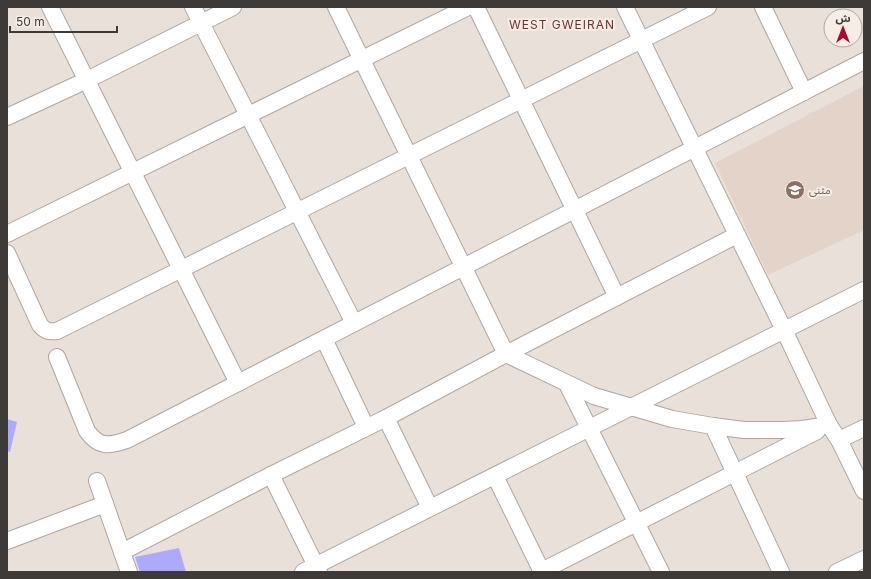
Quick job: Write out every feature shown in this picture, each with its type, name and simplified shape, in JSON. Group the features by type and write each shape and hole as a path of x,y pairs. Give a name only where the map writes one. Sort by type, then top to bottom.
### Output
{"street":[{"path":"50,7 238,383"},
{"path":"193,7 354,323"},
{"path":"7,117 86,80 233,7"},
{"path":"336,7 506,354 594,396 672,419 744,430 802,429 829,425"},
{"path":"7,234 468,7"},
{"path":"476,7 616,297"},
{"path":"626,7 829,425 839,440 864,491"},
{"path":"7,253 40,325 43,329 56,331 708,7"},
{"path":"763,7 804,92"},
{"path":"57,357 87,431 93,439 100,443 109,444 127,440 864,61"},
{"path":"122,552 386,418 506,354 737,235"},
{"path":"272,475 312,570 430,508 864,290"},
{"path":"324,339 366,427"},
{"path":"567,384 661,572"},
{"path":"386,418 430,508"},
{"path":"494,476 541,572 829,425"},
{"path":"713,426 781,572"},
{"path":"839,440 864,428"},
{"path":"97,481 129,572"},
{"path":"7,541 105,504"},
{"path":"837,572 864,559"}],"shaded area":[{"path":"864,86 864,230 768,275 715,163"}],"building":[{"path":"7,419 17,422 10,452 7,451"},
{"path":"179,548 186,572 140,572 135,557"}],"place":[{"name":"مثنى","path":"795,190"}],"district":[{"name":"WEST GWEIRAN","path":"562,24"}]}
